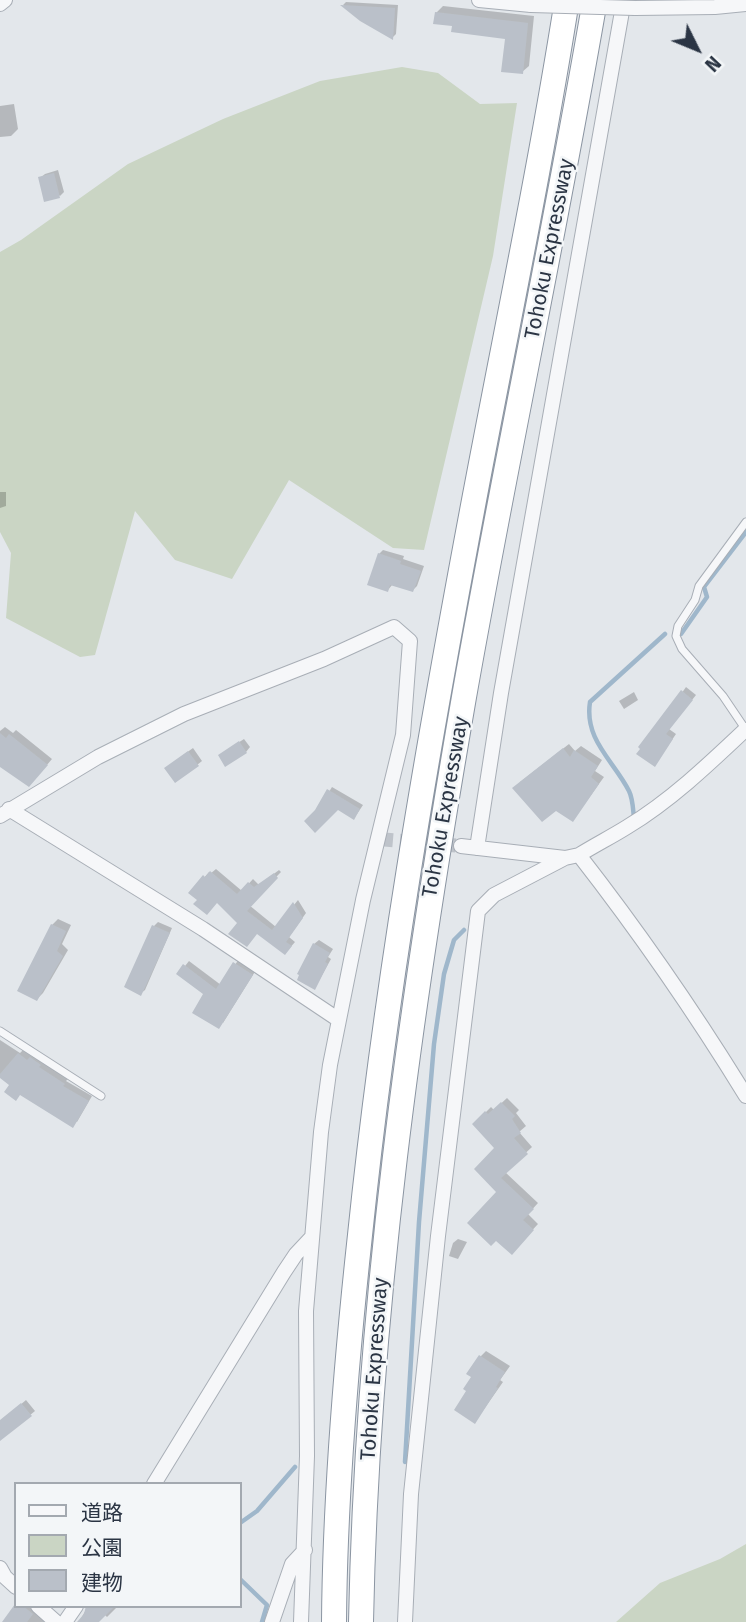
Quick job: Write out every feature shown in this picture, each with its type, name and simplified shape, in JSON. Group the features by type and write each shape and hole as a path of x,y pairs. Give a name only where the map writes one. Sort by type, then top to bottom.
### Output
{"highway":[{"name":"Tohoku Expressway","path":"334,1622 344,1408 352,1310 372,1124 397,940 445,658 568,0"},
{"name":"Tohoku Expressway","path":"361,1622 365,1501 377,1316 398,1126 425,932 465,694 595,0"}],"street":[{"path":"0,4 5,0"},
{"path":"479,0 531,5 629,4 715,8 746,4"},
{"path":"477,848 501,693 629,4"},
{"path":"301,1622 305,1549 306,1311 311,1238 321,1132 339,1020 363,900 403,735 410,641 394,627 324,659 184,714 99,757 5,813 203,929 339,1020"},
{"path":"405,1622 414,1467 478,911 494,895 578,859 627,827 697,775 746,730"},
{"path":"461,846 578,859 621,910 719,1052 746,1096"},
{"path":"155,1482 284,1272 311,1238"},
{"path":"272,1622 292,1564 305,1549"},
{"path":"40,1608 56,1622"}],"lane":[{"path":"746,522 699,586 691,608 678,626 676,636 681,649 723,696 746,730"},
{"path":"0,1031 101,1096"}],"green space":[{"path":"402,67 438,73 480,104 517,103 493,256 424,550 393,548 289,480 232,579 175,560 135,511 95,655 80,657 6,618 11,553 0,532 0,252 128,164 223,119 320,81"},
{"path":"746,1544 746,1622 616,1622 660,1583 720,1559"}],"building":[{"path":"340,5 395,8 393,40 360,21"},
{"path":"435,12 528,23 523,74 501,72 505,39 451,32 452,26 433,24"},
{"path":"54,173 60,198 44,202 38,177"},
{"path":"378,553 421,571 413,592 390,585 388,592 367,585"},
{"path":"681,690 693,700 666,734 673,739 655,767 636,754 640,749 638,747"},
{"path":"0,733 6,738 9,734 48,765 29,787 0,767"},
{"path":"239,741 247,753 225,767 218,755"},
{"path":"563,748 570,757 574,750 598,766 591,777 599,784 573,822 556,811 542,822 512,788"},
{"path":"188,751 199,766 175,783 164,768"},
{"path":"327,789 360,809 354,820 338,810 315,833 304,821 315,810"},
{"path":"210,871 237,894 248,882 254,887 274,873 278,878 247,911 272,930 293,902 303,918 286,942 292,946 285,955 257,934 247,947 228,934 237,923 217,903 207,915 193,904 197,900 188,893 203,875 205,877"},
{"path":"51,924 66,931 57,951 63,956 37,1001 17,991"},
{"path":"152,925 170,933 141,996 124,987"},
{"path":"313,943 330,953 325,962 328,964 315,990 297,980 297,974"},
{"path":"233,962 253,975 219,1029 192,1013 203,994 176,974 183,964 216,989"},
{"path":"18,1053 27,1060 30,1057 41,1065 39,1067 65,1084 63,1086 89,1101 73,1128 20,1095 16,1101 4,1092 9,1085 0,1078 0,1074"},
{"path":"501,1102 515,1116 512,1119 521,1133 514,1138 528,1154 501,1178 534,1209 523,1220 534,1230 512,1255 496,1241 491,1246 467,1223 496,1192 474,1169 494,1148 472,1124 485,1111 488,1114"},
{"path":"479,1355 505,1372 475,1424 454,1410 471,1377 466,1374"},
{"path":"21,1403 32,1416 0,1441 0,1420"},
{"path":"14,1605 14,1608 26,1608 33,1614 27,1622 2,1622"},
{"path":"86,1608 113,1608 99,1622 77,1622"}],"waterway":[{"path":"681,634 707,597 704,587 746,532"},
{"path":"634,818 629,791 591,728 590,702 665,634"},
{"path":"405,1462 419,1222 434,1044 444,974 454,940 464,930"},
{"path":"242,1522 257,1511 295,1467"},
{"path":"242,1581 267,1605 262,1622"}],"tunnel":[{"path":"379,839 461,846"}]}
